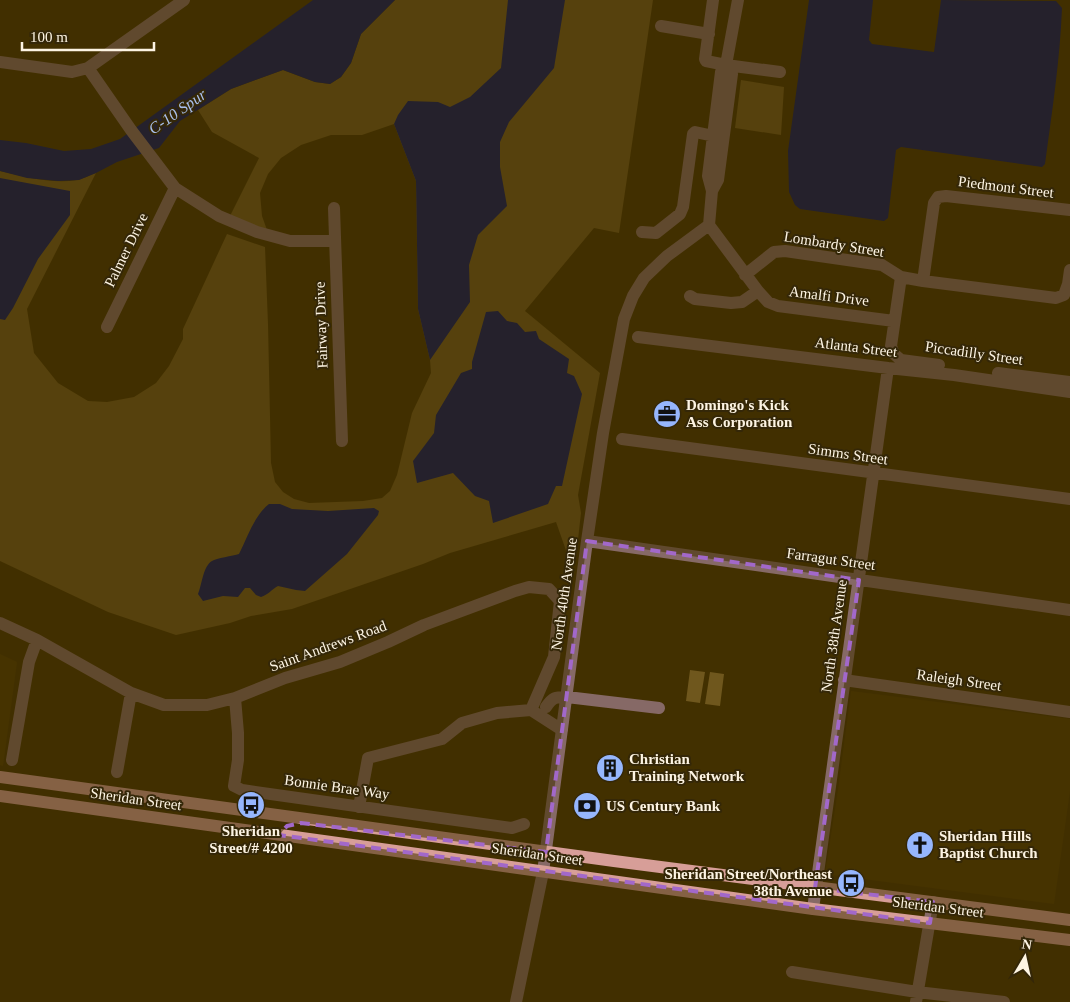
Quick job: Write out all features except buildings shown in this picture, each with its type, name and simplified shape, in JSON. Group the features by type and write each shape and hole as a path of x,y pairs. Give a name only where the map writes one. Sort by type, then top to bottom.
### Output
{"main road":[{"name":"Sheridan Street","path":"2,778 815,888 1070,920"},
{"name":"Sheridan Street","path":"0,796 813,909 1070,940"},
{"path":"279,835 282,829 293,823 370,832 396,831"}],"street":[{"path":"0,62 72,72 88,68 184,0"},
{"path":"713,0 706,61 780,72"},
{"path":"709,225 712,191 718,180 721,72 726,65 738,0"},
{"path":"661,26 709,34"},
{"path":"88,68 174,188 219,216 257,232 290,241 335,241"},
{"path":"642,232 656,233 680,214 683,207 693,134 695,132 718,137"},
{"name":"Palmer Drive","path":"107,327 174,188"},
{"name":"Piedmont Street","path":"923,281 934,203 938,198 946,196 1070,210"},
{"name":"Fairway Drive","path":"334,208 342,441"},
{"name":"Amalfi Drive","path":"709,225 745,275 768,302 778,306 894,321"},
{"name":"North 40th Avenue","path":"516,1002 543,872 587,541 603,432 624,319 632,296 644,278 666,256 709,225"},
{"name":"Lombardy Street","path":"745,275 774,252 785,251 882,265 901,277 923,281"},
{"path":"923,281 1056,298 1064,295 1070,270"},
{"name":"Piccadilly Street","path":"901,277 891,346 894,354 901,360 1070,382"},
{"path":"690,296 695,299 731,303 742,302 758,291"},
{"name":"Atlanta Street","path":"638,337 954,375 1070,392"},
{"name":"North 38th Avenue","path":"813,909 888,368"},
{"name":"Simms Street","path":"622,440 1070,500"},
{"name":"Farragut Street","path":"587,541 1070,610"},
{"name":"Saint Andrews Road","path":"0,623 37,640 131,693 164,705 207,705 235,698 284,678 340,662 424,625 529,587 549,589 560,601 554,657 531,710"},
{"path":"12,760 29,662 37,640"},
{"name":"Raleigh Street","path":"844,680 1070,712"},
{"path":"116,772 131,693"},
{"path":"537,697 563,726"},
{"path":"546,707 556,697 567,697 659,708"},
{"name":"Bonnie Brae Way","path":"235,698 238,760 234,786 242,790 512,828 524,824"},
{"path":"359,807 368,758 442,739 462,723 497,713 531,710 563,726"},
{"path":"916,997 933,902"},
{"path":"792,972 916,997 1004,1002"}],"highlighted area":[{"path":"587,541 859,580 815,888 933,902 930,923 279,835 287,826 301,823 546,852"}],"shaded area":[{"path":"395,0 653,0 619,233 594,228 525,311 600,373 578,495 581,513 576,557 568,556 556,522 450,553 292,609 251,616 230,623 176,635 108,612 0,561 0,171 19,176 58,181 82,179 96,173 27,309 34,353 58,383 88,401 107,402 134,397 156,383 169,366 183,339 183,329 227,234 265,247 271,463 275,482 283,492 294,499 309,503 363,501 382,498 390,491 397,475 412,413 431,373 430,360 418,309 416,181 394,124 362,135 331,135 301,145 281,158 268,174 260,193 262,216 267,230 230,216 259,158 212,132 198,110 231,89 283,70 315,82 330,84 341,77 351,63 361,34"},
{"path":"741,80 784,87 781,135 735,128"},
{"path":"0,654 17,662 3,766 0,765"},
{"path":"690,670 705,672 700,703 686,701"},
{"path":"710,672 724,674 720,706 705,704"},
{"path":"851,691 1070,719 1070,791 1054,904 825,874"}],"water":[{"name":"C-10 Spur","path":"313,0 395,0 361,34 351,63 341,77 330,84 315,82 283,70 231,89 180,121 159,148 117,162 79,180 58,181 27,178 0,171 0,140 64,151 91,149 120,139"},
{"path":"508,0 565,0 554,68 509,122 500,142 500,167 507,206 478,235 469,265 470,302 430,360 418,309 416,181 394,124 408,101 438,102 450,107 470,97 501,68"},
{"path":"809,0 873,0 869,40 872,44 934,52 941,0 1056,1 1062,8 1061,28 1045,164 1042,167 901,147 896,150 888,218 884,221 800,209 795,205 789,192 788,151"},
{"path":"0,178 70,191 70,215 38,259 5,320 0,319"},
{"path":"498,311 507,321 517,323 525,332 536,331 539,339 569,359 567,373 574,376 582,394 562,486 556,486 548,504 493,523 489,501 475,496 453,473 417,483 413,461 434,433 436,415 461,373 472,369 472,362 486,312"},
{"path":"269,504 280,504 292,509 328,511 374,508 379,511 378,515 347,554 305,591 278,586 261,597 256,595 250,588 245,588 238,597 223,596 203,601 198,594 209,563 239,554 255,520"}],"place":[{"name":"Domingo's Kick Ass Corporation","path":"667,414"},
{"name":"Christian Training Network","path":"610,768"},
{"name":"Sheridan Street/# 4200","path":"251,805"},
{"name":"US Century Bank","path":"587,806"},
{"name":"Sheridan Hills Baptist Church","path":"920,845"},
{"name":"Sheridan Street/Northeast 38th Avenue","path":"851,883"}]}
